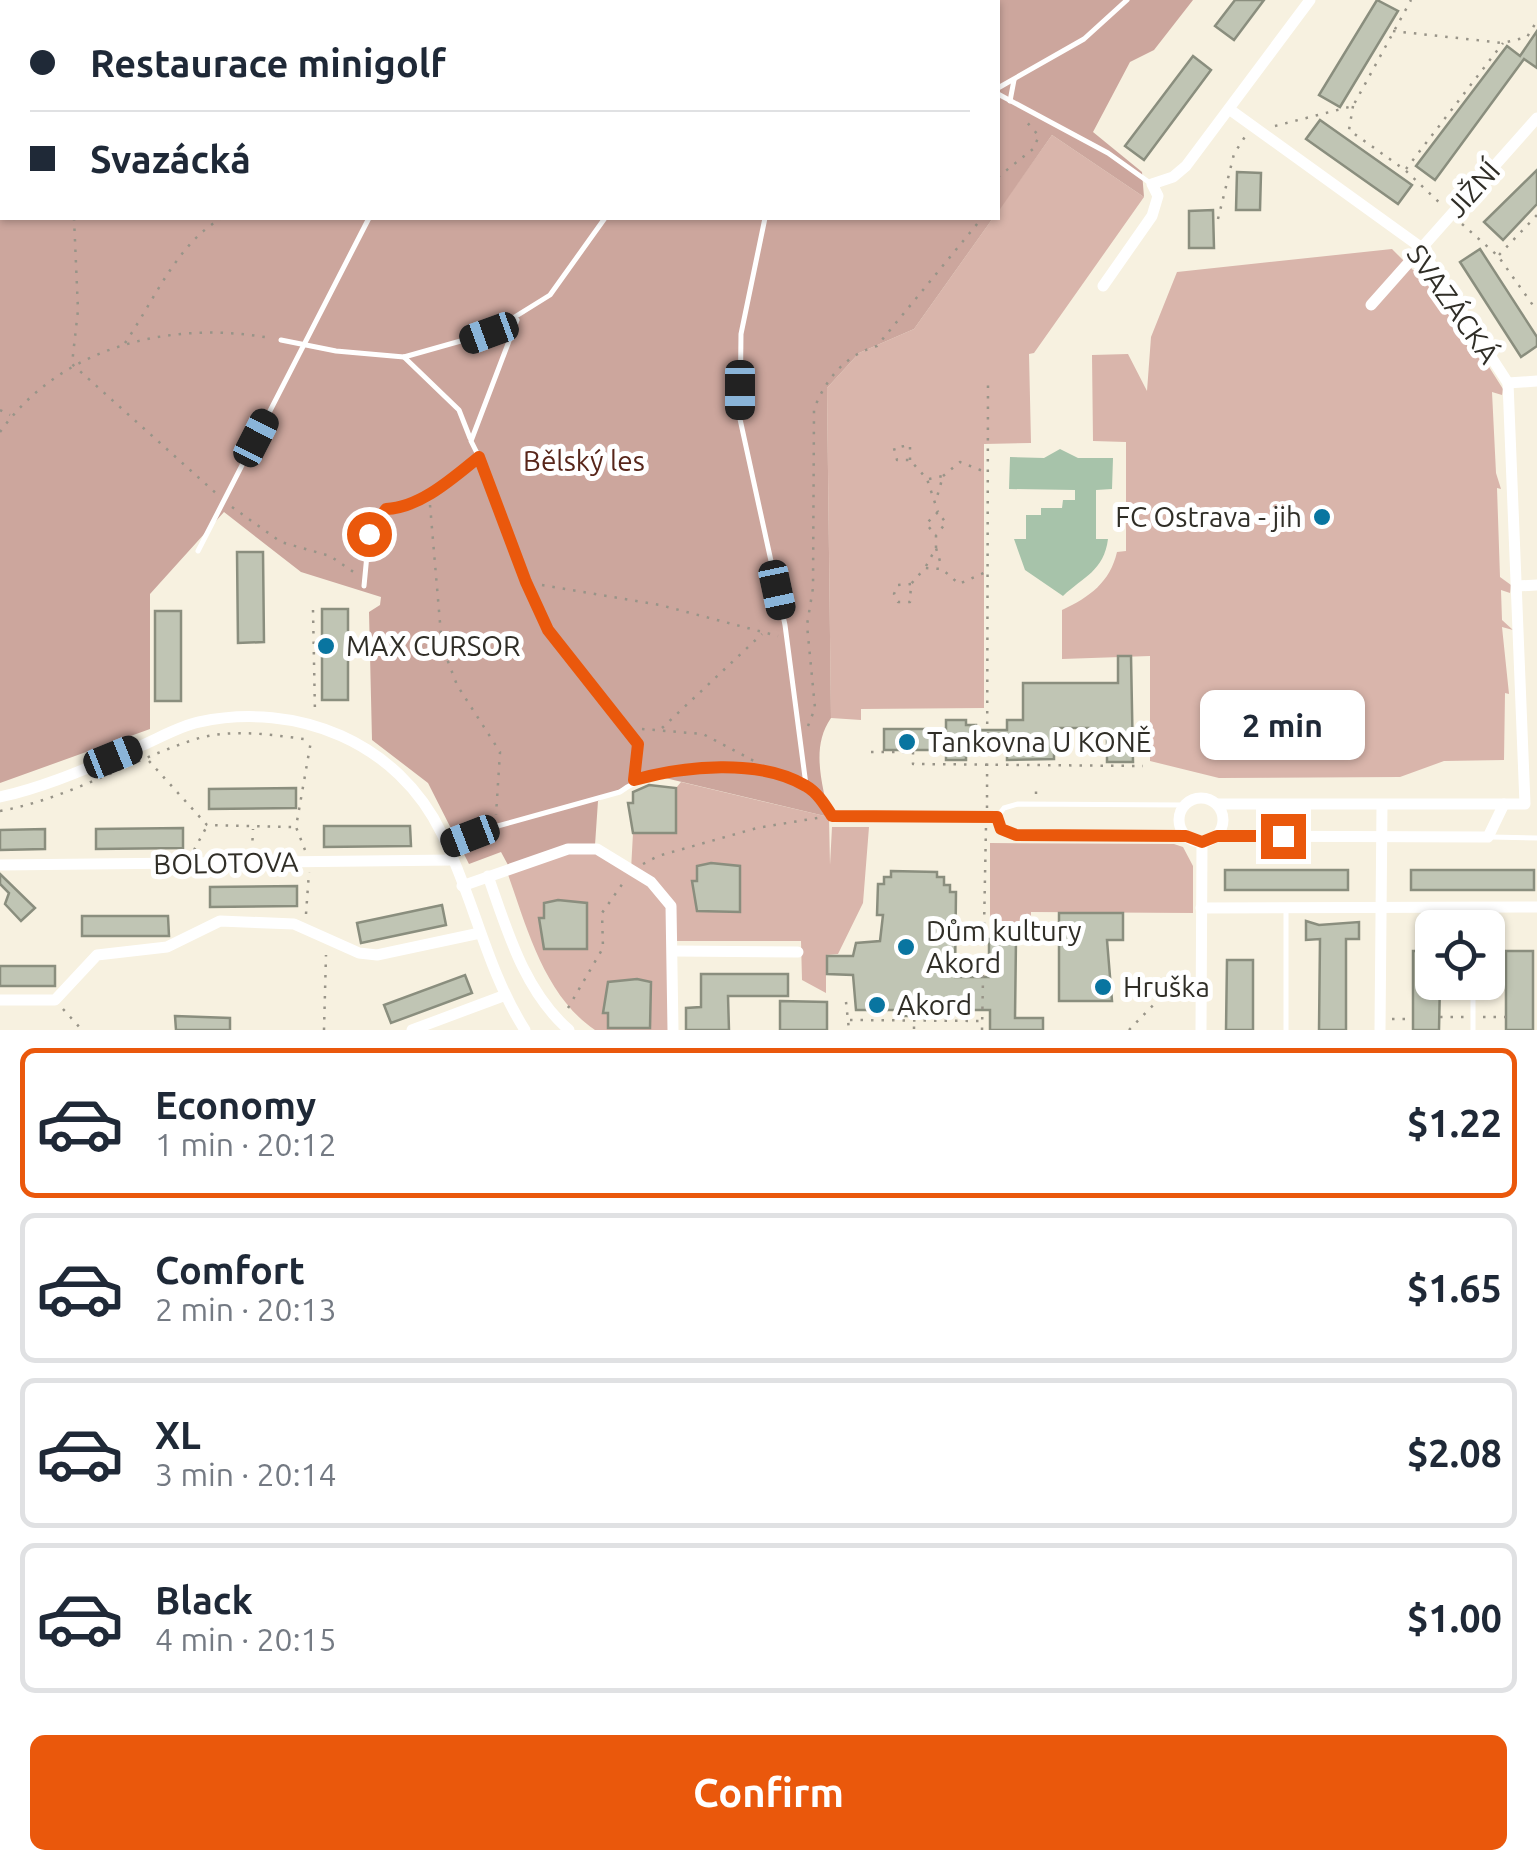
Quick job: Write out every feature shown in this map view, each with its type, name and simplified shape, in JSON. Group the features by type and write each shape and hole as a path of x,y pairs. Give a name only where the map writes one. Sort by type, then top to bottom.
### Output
{"street":[{"path":"1103,286 1152,216 1158,196 1152,184 1174,177 1186,166 1310,0"},
{"name":"SVAZÁCKÁ","path":"1217,804 1531,804 1516,586 1508,383 1419,246 1229,108"},
{"name":"JIŽNÍ","path":"1371,306 1419,246 1537,118"},
{"path":"1508,383 1537,380"},
{"path":"1516,586 1537,585"},
{"path":"0,798 36,789 197,722 244,717 315,725 364,746 396,771 420,799 447,845 503,996 524,1030"},
{"path":"1217,836 1224,820 1217,804 1199,798 1185,805 1180,821 1186,836 1202,842 1217,836 1488,837 1504,804"},
{"path":"1380,1024 1382,804"},
{"path":"1201,1030 1202,842"},
{"path":"462,886 568,849 597,850 662,891 671,906 674,1030"},
{"name":"BOLOTOVA","path":"0,865 453,860"},
{"path":"488,876 534,989 569,1030"},
{"path":"1201,908 1537,907"},
{"path":"0,1000 55,1000 96,955 167,947 220,922 277,921 305,928 359,953 377,955 480,933"},
{"path":"674,951 798,952"},
{"path":"412,1030 503,996"}],"lane":[{"path":"1000,89 1084,39 1127,0"},
{"path":"1009,101 1014,78"},
{"path":"1000,93 1108,153 1152,184"},
{"path":"198,551 368,220"},
{"path":"281,340 336,352 404,357 462,343 518,318 550,295 605,220"},
{"path":"765,220 740,334 740,419 786,639 806,785"},
{"path":"471,441 518,318"},
{"path":"404,357 459,410 548,630 630,728 638,744 634,780"},
{"path":"364,586 369,534 386,509 402,509 479,457"},
{"path":"447,845 494,827 620,792 634,780 665,772 770,772 806,785 832,816 997,817"},
{"path":"997,817 1004,808 1018,804 1185,805"},
{"path":"997,817 1001,829 1016,835 1186,836"},
{"path":"1488,837 1537,838"},
{"path":"1286,906 1286,1030"},
{"path":"1473,1030 1474,1000"}],"path":[{"path":"1411,0 1353,106 1350,130 1405,170 1498,256 1537,310"},
{"path":"1393,31 1503,43 1526,37 1537,21"},
{"path":"1405,170 1503,43"},
{"path":"1000,175 1033,149 1039,136 1009,101"},
{"path":"1218,219 1234,154 1256,128 1353,106"},
{"path":"1498,256 1537,215"},
{"path":"72,364 78,310 74,220"},
{"path":"124,344 160,293 183,248 219,220"},
{"path":"800,746 815,708 806,625 813,588 814,409 822,390 853,353 877,346 980,220"},
{"path":"0,432 11,416 72,364 124,344 186,330 227,330 281,340"},
{"path":"72,364 224,501 281,542 350,567 364,586"},
{"path":"982,1030 988,766 988,384"},
{"path":"0,410 11,416"},
{"path":"910,460 927,479 946,523 936,535 942,569 959,584 988,571"},
{"path":"936,499 944,476 960,462 988,474"},
{"path":"927,479 944,476"},
{"path":"430,493 442,646 457,685 500,752 494,827"},
{"path":"936,535 926,524 938,512"},
{"path":"911,584 913,597 898,602 894,594 898,585 911,584 926,568 936,548"},
{"path":"926,568 942,569"},
{"path":"526,582 660,605 786,639"},
{"path":"305,928 310,862 296,827 315,725 314,610"},
{"path":"662,729 763,632"},
{"path":"630,728 703,734 742,751 770,772"},
{"path":"0,811 49,802 198,738 262,733 311,740"},
{"path":"870,752 913,752 913,764 1142,766"},
{"path":"148,760 207,825 296,827"},
{"path":"186,863 207,825"},
{"path":"252,862 253,826"},
{"path":"324,1030 326,938"},
{"path":"1129,1030 1164,994"},
{"path":"55,1000 82,1030"},
{"path":"846,1002 849,1030"},
{"path":"914,1018 914,1030"},
{"path":"1380,1024 1413,1019"},
{"path":"850,1020 982,1020"}],"shaded area":[{"path":"1052,135 1144,197 1034,353 1029,354 1031,443 984,444 984,708 861,709 861,720 831,718 827,388 859,353 914,329 992,220 1000,220 1000,208"},
{"name":"FC Ostrava - jih","path":"1392,249 1413,270 1427,269 1503,389 1502,395 1492,392 1496,473 1501,489 1497,488 1500,577 1511,585 1510,593 1501,590 1502,620 1513,630 1502,627 1509,694 1505,693 1504,760 1444,761 1400,777 1219,778 1150,761 1150,656 1062,659 1062,610 1097,587 1117,552 1126,551 1126,442 1093,441 1092,355 1128,354 1147,391 1151,337 1177,272"},
{"path":"1060,449 1078,458 1113,458 1112,489 1096,490 1096,539 1108,539 1106,550 1092,572 1063,596 1025,570 1014,539 1026,539 1026,515 1041,515 1041,508 1062,508 1063,500 1075,500 1075,490 1009,489 1010,457 1044,458"},
{"path":"681,782 829,817 830,865 832,827 869,827 863,903 838,954 826,955 826,993 802,980 801,941 674,941 673,1030 595,1030 577,1015 549,978 506,869 556,853 583,850 631,870 633,833 676,832 676,788"},
{"path":"990,843 1183,847 1193,866 1193,913 1031,912 1031,931 990,932"}],"green space":[{"path":"1000,0 1193,0 1154,50 1130,62 1093,132 1142,172 1144,197 1052,135 1000,209"},
{"name":"Bělský les","path":"0,220 992,220 914,329 859,353 827,388 831,718 820,754 829,817 661,777 622,788 598,801 595,845 508,865 501,852 469,864 428,783 372,740 369,612 380,605 381,597 301,572 224,512 150,594 150,729 0,783"}],"building":[{"path":"1235,0 1264,0 1234,40 1215,26"},
{"path":"1377,0 1398,11 1340,107 1319,95"},
{"path":"1537,31 1537,68 1524,59 1435,180 1416,166 1507,46 1520,56"},
{"path":"1193,56 1211,70 1144,160 1125,146"},
{"path":"1320,120 1412,185 1398,204 1306,139"},
{"path":"1537,170 1537,204 1503,240 1484,222"},
{"path":"1237,172 1261,173 1260,210 1236,210"},
{"path":"1213,210 1214,248 1189,248 1189,211"},
{"path":"1480,249 1537,337 1537,346 1521,357 1460,262"},
{"path":"237,552 263,552 264,642 238,643"},
{"path":"322,609 348,609 348,700 322,700"},
{"path":"155,611 181,611 181,701 155,701"},
{"path":"1118,656 1131,656 1133,762 1107,762 1107,731 1089,728 1054,728 1054,759 1007,760 1007,750 976,750 976,754 966,754 966,760 946,760 946,750 884,750 884,729 946,729 946,720 966,720 966,725 976,725 976,730 1007,730 1007,720 1023,720 1023,683 1118,683"},
{"path":"649,785 676,788 676,833 633,833 628,803 633,803 633,792"},
{"path":"296,788 296,808 209,809 209,789"},
{"path":"324,826 410,826 411,846 324,847"},
{"path":"183,828 183,848 96,849 96,829"},
{"path":"45,829 45,849 0,850 0,830"},
{"path":"697,866 740,866 740,912 697,911 692,881 697,881"},
{"path":"1225,870 1348,870 1348,890 1225,890"},
{"path":"1411,870 1534,870 1534,890 1411,890"},
{"name":"Dům kultury Akord","path":"891,871 937,872 937,877 944,877 944,885 950,885 950,892 956,892 955,977 989,977 989,939 1016,939 1015,1018 1043,1018 1043,1030 990,1030 990,1010 930,1010 930,1016 898,1016 898,1010 856,1010 853,975 827,974 827,956 853,956 856,943 880,941 883,915 877,915 878,884 884,884 884,877 891,877"},
{"path":"0,874 35,908 21,921 5,904 9,893 0,884"},
{"path":"297,886 297,906 210,907 210,887"},
{"path":"544,903 587,903 587,949 544,949 539,918 544,918"},
{"path":"442,905 446,925 361,943 357,923"},
{"path":"1059,913 1123,913 1123,940 1107,940 1112,1001 1059,1001"},
{"path":"82,916 168,916 169,936 82,936"},
{"path":"1306,921 1319,925 1359,922 1359,939 1346,939 1346,1030 1319,1030 1320,939 1306,940"},
{"path":"1415,951 1415,1000 1440,1000 1439,1030 1413,1030"},
{"path":"1506,951 1533,951 1533,1030 1506,1030"},
{"path":"1227,960 1253,960 1253,1030 1226,1030"},
{"path":"0,966 55,966 55,986 0,986"},
{"path":"701,974 788,974 788,996 728,996 729,1030 686,1030 686,1008 701,1007"},
{"path":"465,975 472,993 391,1023 384,1005"},
{"path":"608,982 651,982 650,1028 608,1028 608,1013 603,1013"},
{"path":"780,1001 827,1002 827,1030 780,1030"},
{"path":"175,1016 230,1018 230,1030 176,1030"}],"place":[{"name":"FC Ostrava - jih","path":"1322,517"},
{"name":"MAX CURSOR","path":"326,646"},
{"name":"Tankovna U KONĚ","path":"907,742"},
{"name":"Dům kultury Akord","path":"906,947"},
{"name":"Hruška","path":"1103,987"},
{"name":"Akord","path":"877,1005"}],"route":[{"path":"369,534 386,509 402,509 479,457 548,630 630,728 638,744 639,763 634,780 665,772 770,772 806,785 832,816 997,817 1001,829 1016,835 1186,836 1202,842 1217,836 1283,836"}]}
